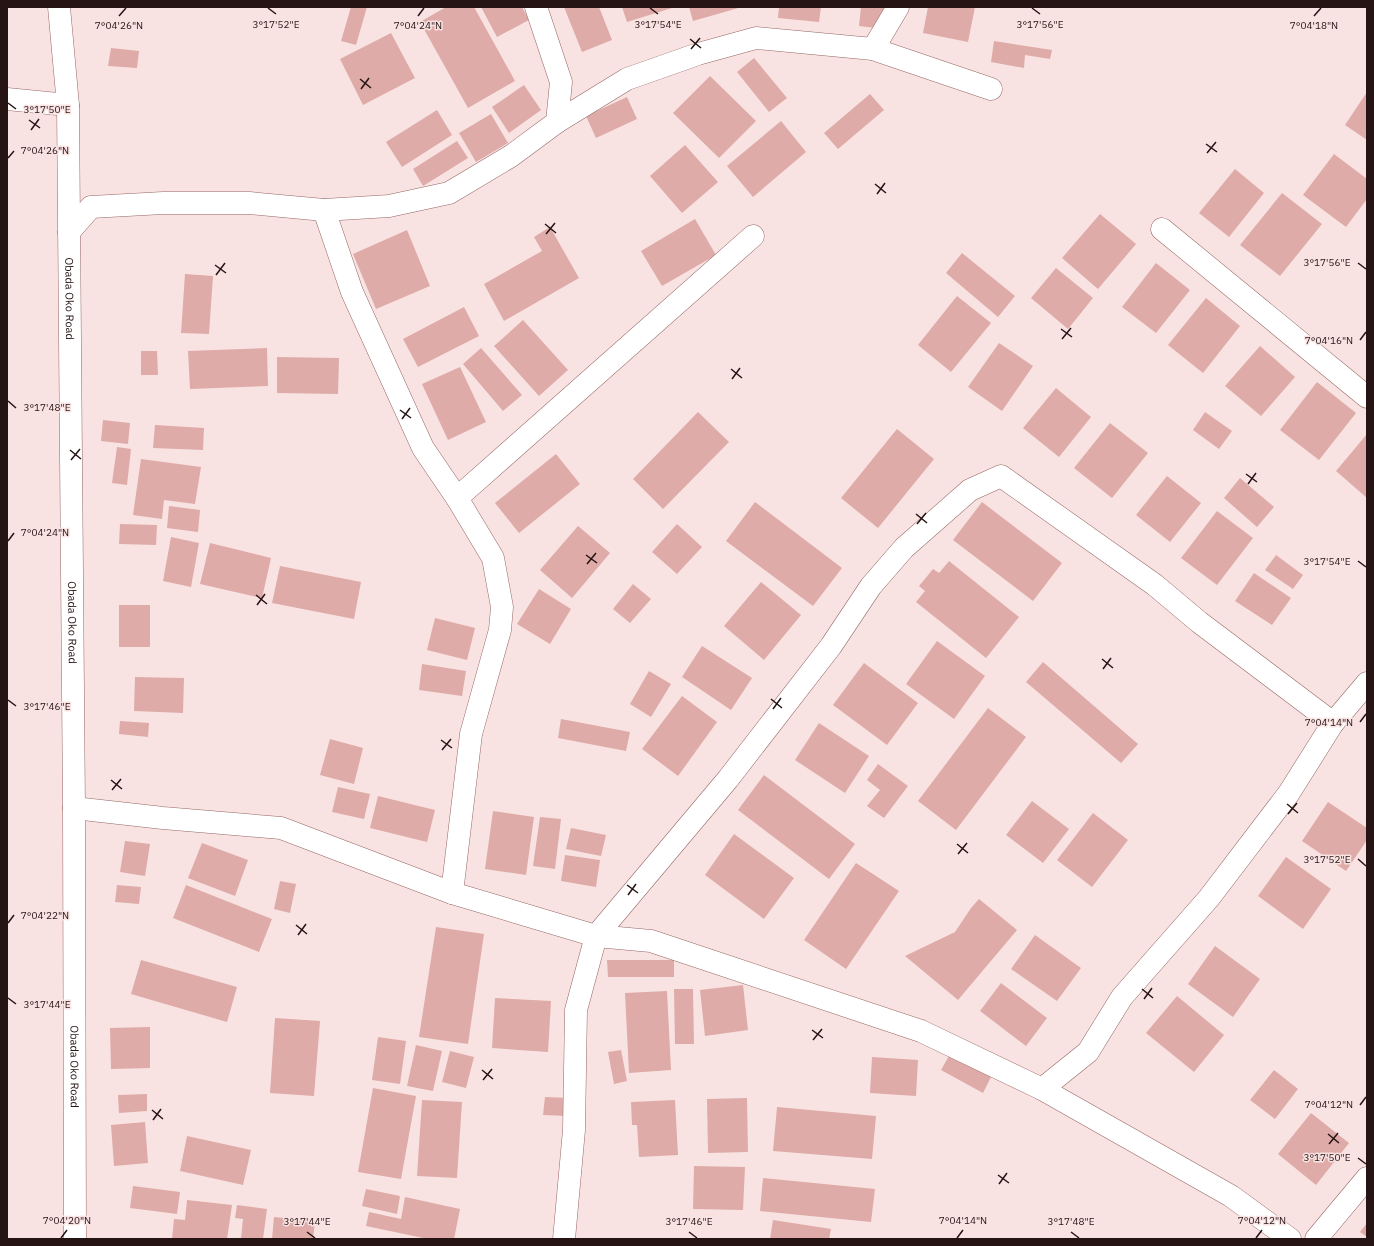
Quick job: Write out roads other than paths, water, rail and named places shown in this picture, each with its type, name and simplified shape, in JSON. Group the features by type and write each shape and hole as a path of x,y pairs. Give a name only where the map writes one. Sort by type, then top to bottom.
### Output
{"street":[{"name":"Obada Oko Road","path":"59,7 68,105 74,808 75,1239"},
{"path":"536,7 561,82 556,122"},
{"path":"873,49 898,7"},
{"path":"69,232 91,207 163,203 249,204 324,210 389,206 449,193 511,156 556,122 627,79 698,54 756,38 873,49 991,89"},
{"path":"7,99 68,105"},
{"path":"324,210 352,292 423,448 493,558 502,607 500,630 471,734 452,893"},
{"path":"1162,229 1367,397"},
{"path":"456,498 753,236"},
{"path":"564,1239 574,1130 576,1010 596,936 728,779 831,646 871,586 904,548 970,490 1001,476 1155,585 1199,622 1333,723"},
{"path":"1042,1089 1088,1052 1122,997 1209,898 1289,793 1333,723 1367,683"},
{"path":"74,808 163,818 281,828 452,893 596,936 651,940 921,1031 1042,1089 1231,1196 1290,1239"},
{"path":"1316,1239 1367,1178"}]}
